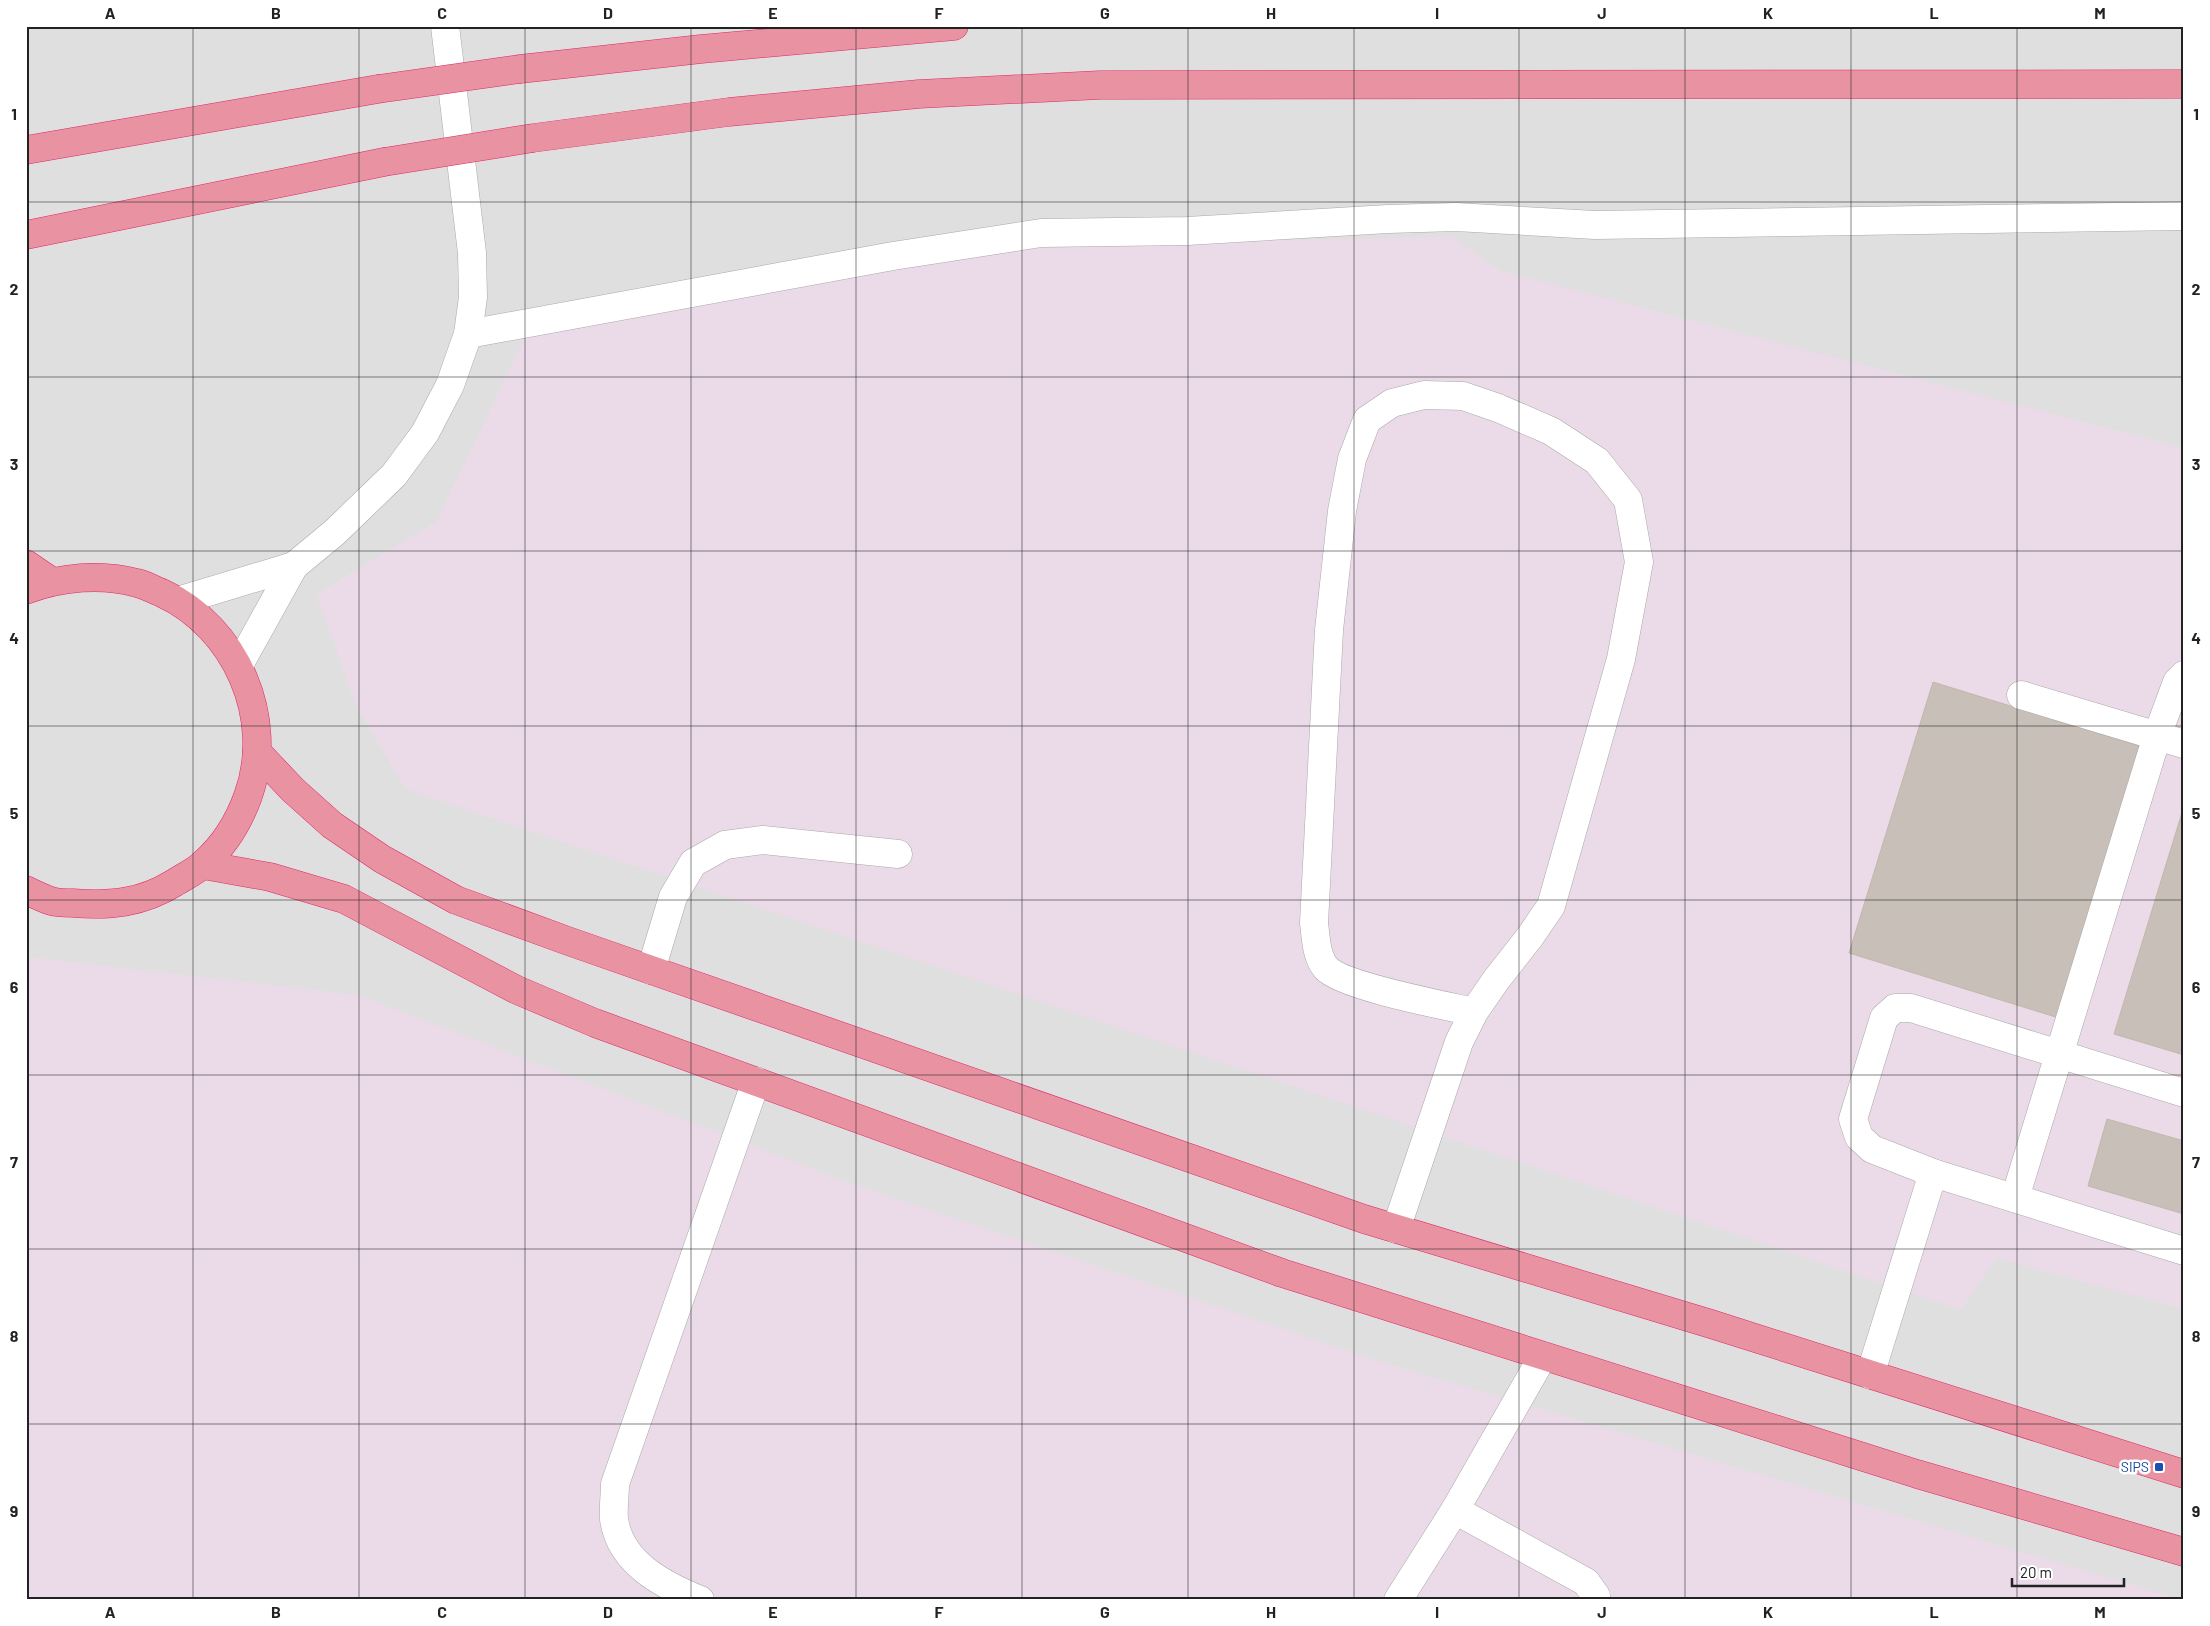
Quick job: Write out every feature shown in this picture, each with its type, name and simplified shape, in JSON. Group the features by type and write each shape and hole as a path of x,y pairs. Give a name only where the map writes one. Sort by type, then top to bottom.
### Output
{"highway":[{"path":"26,150 378,89 520,69 710,48 954,26"},
{"path":"26,235 384,162 533,138 729,112 919,94 1100,85 2184,84"},
{"path":"26,564 39,586 95,577 138,583 178,601 213,629 239,665 254,707 257,752 252,784 241,814 224,842 203,865 157,893 105,906 52,902 26,890"},
{"path":"257,752 293,790 332,825 382,859 456,900 651,970 1396,1229 2184,1474"},
{"path":"203,865 235,869 344,899 517,990 595,1023 1282,1273 1917,1474 2184,1552"}],"street":[{"path":"239,665 294,566 335,532 394,475 425,434 450,385 468,334 474,297 472,254 445,26"},
{"path":"468,334 893,256 1041,233 1187,231 1388,219 1456,217 1595,225 2184,216"},
{"path":"1396,1229 1459,1042 1474,1012 1551,906 1621,660 1639,562 1628,500 1597,461 1551,431 1498,408 1463,396 1424,395 1392,402 1367,420 1352,459 1342,511 1329,630 1314,924 1318,950 1326,968 1341,978 1410,998 1474,1012"},
{"path":"178,601 294,566"},
{"path":"2015,1198 2157,736 2176,682 2184,675"},
{"path":"2021,695 2184,744"},
{"path":"651,970 673,897 693,862 725,846 763,840 898,854"},
{"path":"2184,1093 1911,1008 1895,1008 1884,1018 1853,1119 1859,1137 1872,1149 1934,1172 2184,1251"},
{"path":"700,1600 648,1574 622,1546 614,1519 615,1484 756,1081"},
{"path":"1870,1375 1934,1172"},
{"path":"1398,1600 1455,1510 1543,1356"},
{"path":"1455,1510 1586,1582 1596,1596 1596,1600"}],"shaded area":[{"path":"26,26 2184,26 2184,1600 26,1600"},
{"path":"1452,237 1501,271 2184,448 2184,1309 1996,1258 1961,1310 406,789 356,706 317,594 437,521 533,320 898,246"},
{"path":"26,957 358,995 839,1179 1369,1358 2183,1600 26,1600"}],"building":[{"path":"1933,682 2146,748 2062,1019 1849,953"},
{"path":"2184,806 2184,1055 2114,1034"},
{"path":"2107,1119 2184,1141 2184,1214 2088,1186"}],"place":[{"name":"SIPS","path":"2159,1467"}]}
